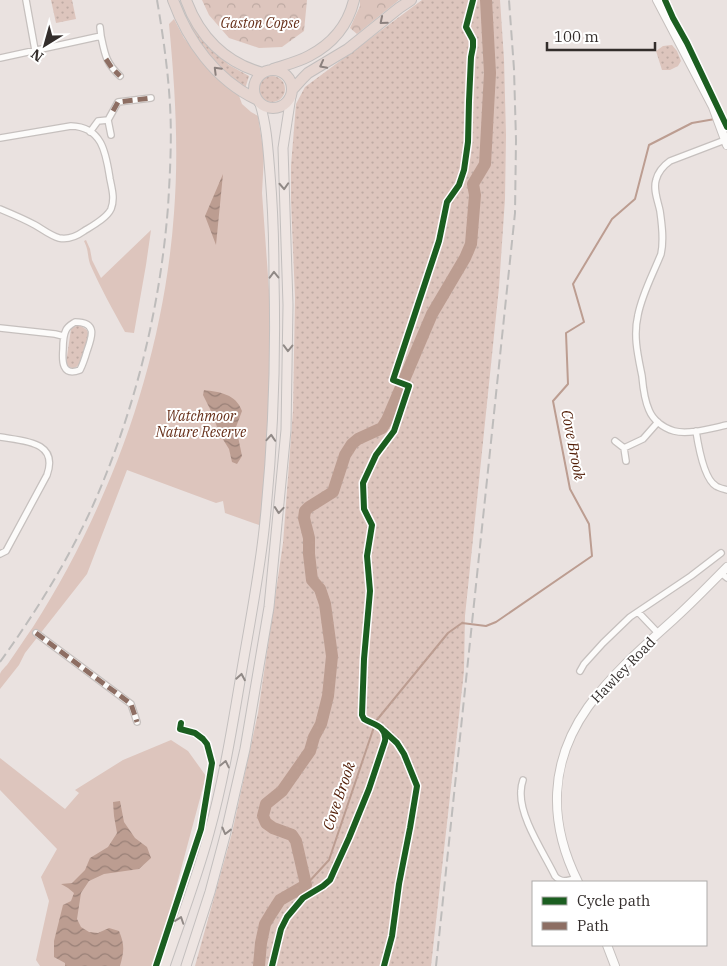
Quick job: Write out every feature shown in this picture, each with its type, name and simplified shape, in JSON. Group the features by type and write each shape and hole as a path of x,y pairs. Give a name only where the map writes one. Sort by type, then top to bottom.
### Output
{"highway":[{"path":"173,0 186,30 207,59 221,74 245,94 269,108 275,109 285,105 308,73 348,50 411,0"},
{"path":"186,0 191,14 200,28 219,51 242,66 267,71 277,70 286,75 290,79 292,93"},
{"path":"258,102 254,94 254,84 259,76 267,71 310,56 331,40 343,26 354,0"}],"main road":[{"path":"657,0 713,107 726,142"},
{"path":"185,966 210,892 226,832 245,749 270,598 286,430 288,305 283,148 292,93"},
{"path":"165,966 204,853 215,810 253,608 264,531 273,410 275,286 267,136 265,119 258,102"},
{"name":"Hawley Road","path":"577,880 561,835 556,806 558,776 565,751 576,727 594,699 614,677 725,573"},
{"path":"607,946 615,966"}],"street":[{"path":"26,0 35,50"},
{"path":"100,28 106,59 120,76"},
{"path":"0,58 101,36"},
{"path":"111,135 108,120 118,102 151,98"},
{"path":"90,132 98,121 108,120"},
{"path":"0,138 71,126 90,132 104,148 113,198 110,211 98,222 76,236 68,238 59,238 0,209"},
{"path":"726,142 670,161 659,172 655,189 660,212 662,247 641,304 636,336 646,401 652,415 658,422 674,431 696,431 727,425"},
{"path":"75,322 85,323 92,331 83,366 80,370 72,372 64,367 62,362 64,336 66,329 75,322"},
{"path":"0,328 64,336"},
{"path":"624,448 642,438 658,422"},
{"path":"696,431 709,479 715,486 727,490"},
{"path":"0,437 40,445 48,457 50,465 47,475 6,551 0,554"},
{"path":"615,441 624,448 626,462"},
{"path":"580,671 603,642 638,612 721,553"},
{"name":"Hawley Road","path":"638,612 658,634"},
{"path":"36,633 131,704 138,722"},
{"name":"Hawley Road","path":"523,780 521,792 522,806 532,832 555,876 558,880 562,881 577,880"}],"green space":[{"path":"51,0 72,0 76,19 56,23"},
{"name":"Gaston Copse","path":"202,0 307,0 304,31 282,47 259,48 229,38 209,15"},
{"path":"360,0 399,0 357,34 350,28 360,6"},
{"path":"422,0 500,0 506,135 505,199 499,287 465,616 464,671 431,966 195,966 232,833 258,713 283,543 293,411 295,298 291,166 296,104 305,87"},
{"path":"189,17 207,44 229,65 249,76 245,89 209,56 191,30"},
{"name":"Watchmoor Nature Reserve","path":"174,19 184,38 198,56 238,93 242,104 258,116 264,155 262,193 270,304 270,411 262,526 225,513 223,501 216,503 127,470 87,574 25,653 19,665 0,689 0,674 33,627 51,597 92,520 114,470 127,434 149,362 165,288 174,213 176,118 169,24"},
{"path":"672,45 681,61 678,66 670,70 662,70 656,51 663,46"},
{"path":"272,76 282,79 285,89 282,99 272,102 262,99 259,89 262,79"},
{"path":"151,230 134,333 125,332 94,273 84,241 86,240 92,260 101,278"},
{"path":"77,326 87,330 89,336 79,364 72,368 66,363 71,329"},
{"path":"171,740 188,751 206,776 158,955 153,966 40,966 36,960 49,901 41,877 57,849 0,790 0,758 65,809 79,793 75,790 123,760"}],"water":[{"path":"223,174 216,245 205,216"},
{"path":"204,390 232,397 242,411 236,427 242,456 237,464 232,462 229,449 219,433 203,395"},
{"path":"120,801 124,822 135,838 147,847 151,858 139,869 104,874 89,881 81,893 77,919 81,927 89,932 98,933 109,928 119,931 123,949 120,966 65,966 65,963 54,957 54,941 63,905 71,901 74,893 61,884 72,883 85,870 90,858 108,847 117,833 113,802"}],"waterway":[{"path":"259,966 265,924 280,900 306,885 296,841 292,835 273,828 266,823 263,816 266,804 282,791 310,751 314,737 321,724 328,696 332,656 325,604 320,589 312,580 309,538 304,518 305,511 333,492 345,455 352,444 358,439 382,428 387,420 432,314 465,258 471,244 475,195 473,184 485,164 490,73 486,0"},
{"name":"Cove Brook","path":"719,119 727,117"},
{"name":"Cove Brook","path":"306,885 329,860 376,721 448,633 462,623 486,626 496,622 592,556 589,524 570,489 553,401 568,384 566,333 584,322 573,284 612,219 635,199 649,145 692,123 715,119"}],"railway":[{"path":"0,662 51,585 94,503 122,432 152,321 159,283 168,207 171,130 165,52 157,0"},
{"path":"436,966 515,213 516,140 514,69 509,0"}],"marked path":[{"path":"106,59 120,76"},
{"path":"113,111 118,102 151,98"},
{"path":"36,633 131,704 137,722"}],"cycle path":[{"path":"272,966 281,929 287,917 303,898 330,880 369,789 385,741 382,729 364,719 362,715 364,659 370,591 367,556 372,525 364,509 363,483 376,455 394,431 409,386 393,380 439,241 447,202 459,185 464,170 468,142 473,47 473,40 466,27 473,0"},
{"path":"665,0 727,127"},
{"path":"156,966 201,829 212,763 207,744 195,733 180,729 181,723"},
{"path":"384,731 397,743 404,754 417,786 399,884 392,936 384,966"}]}
